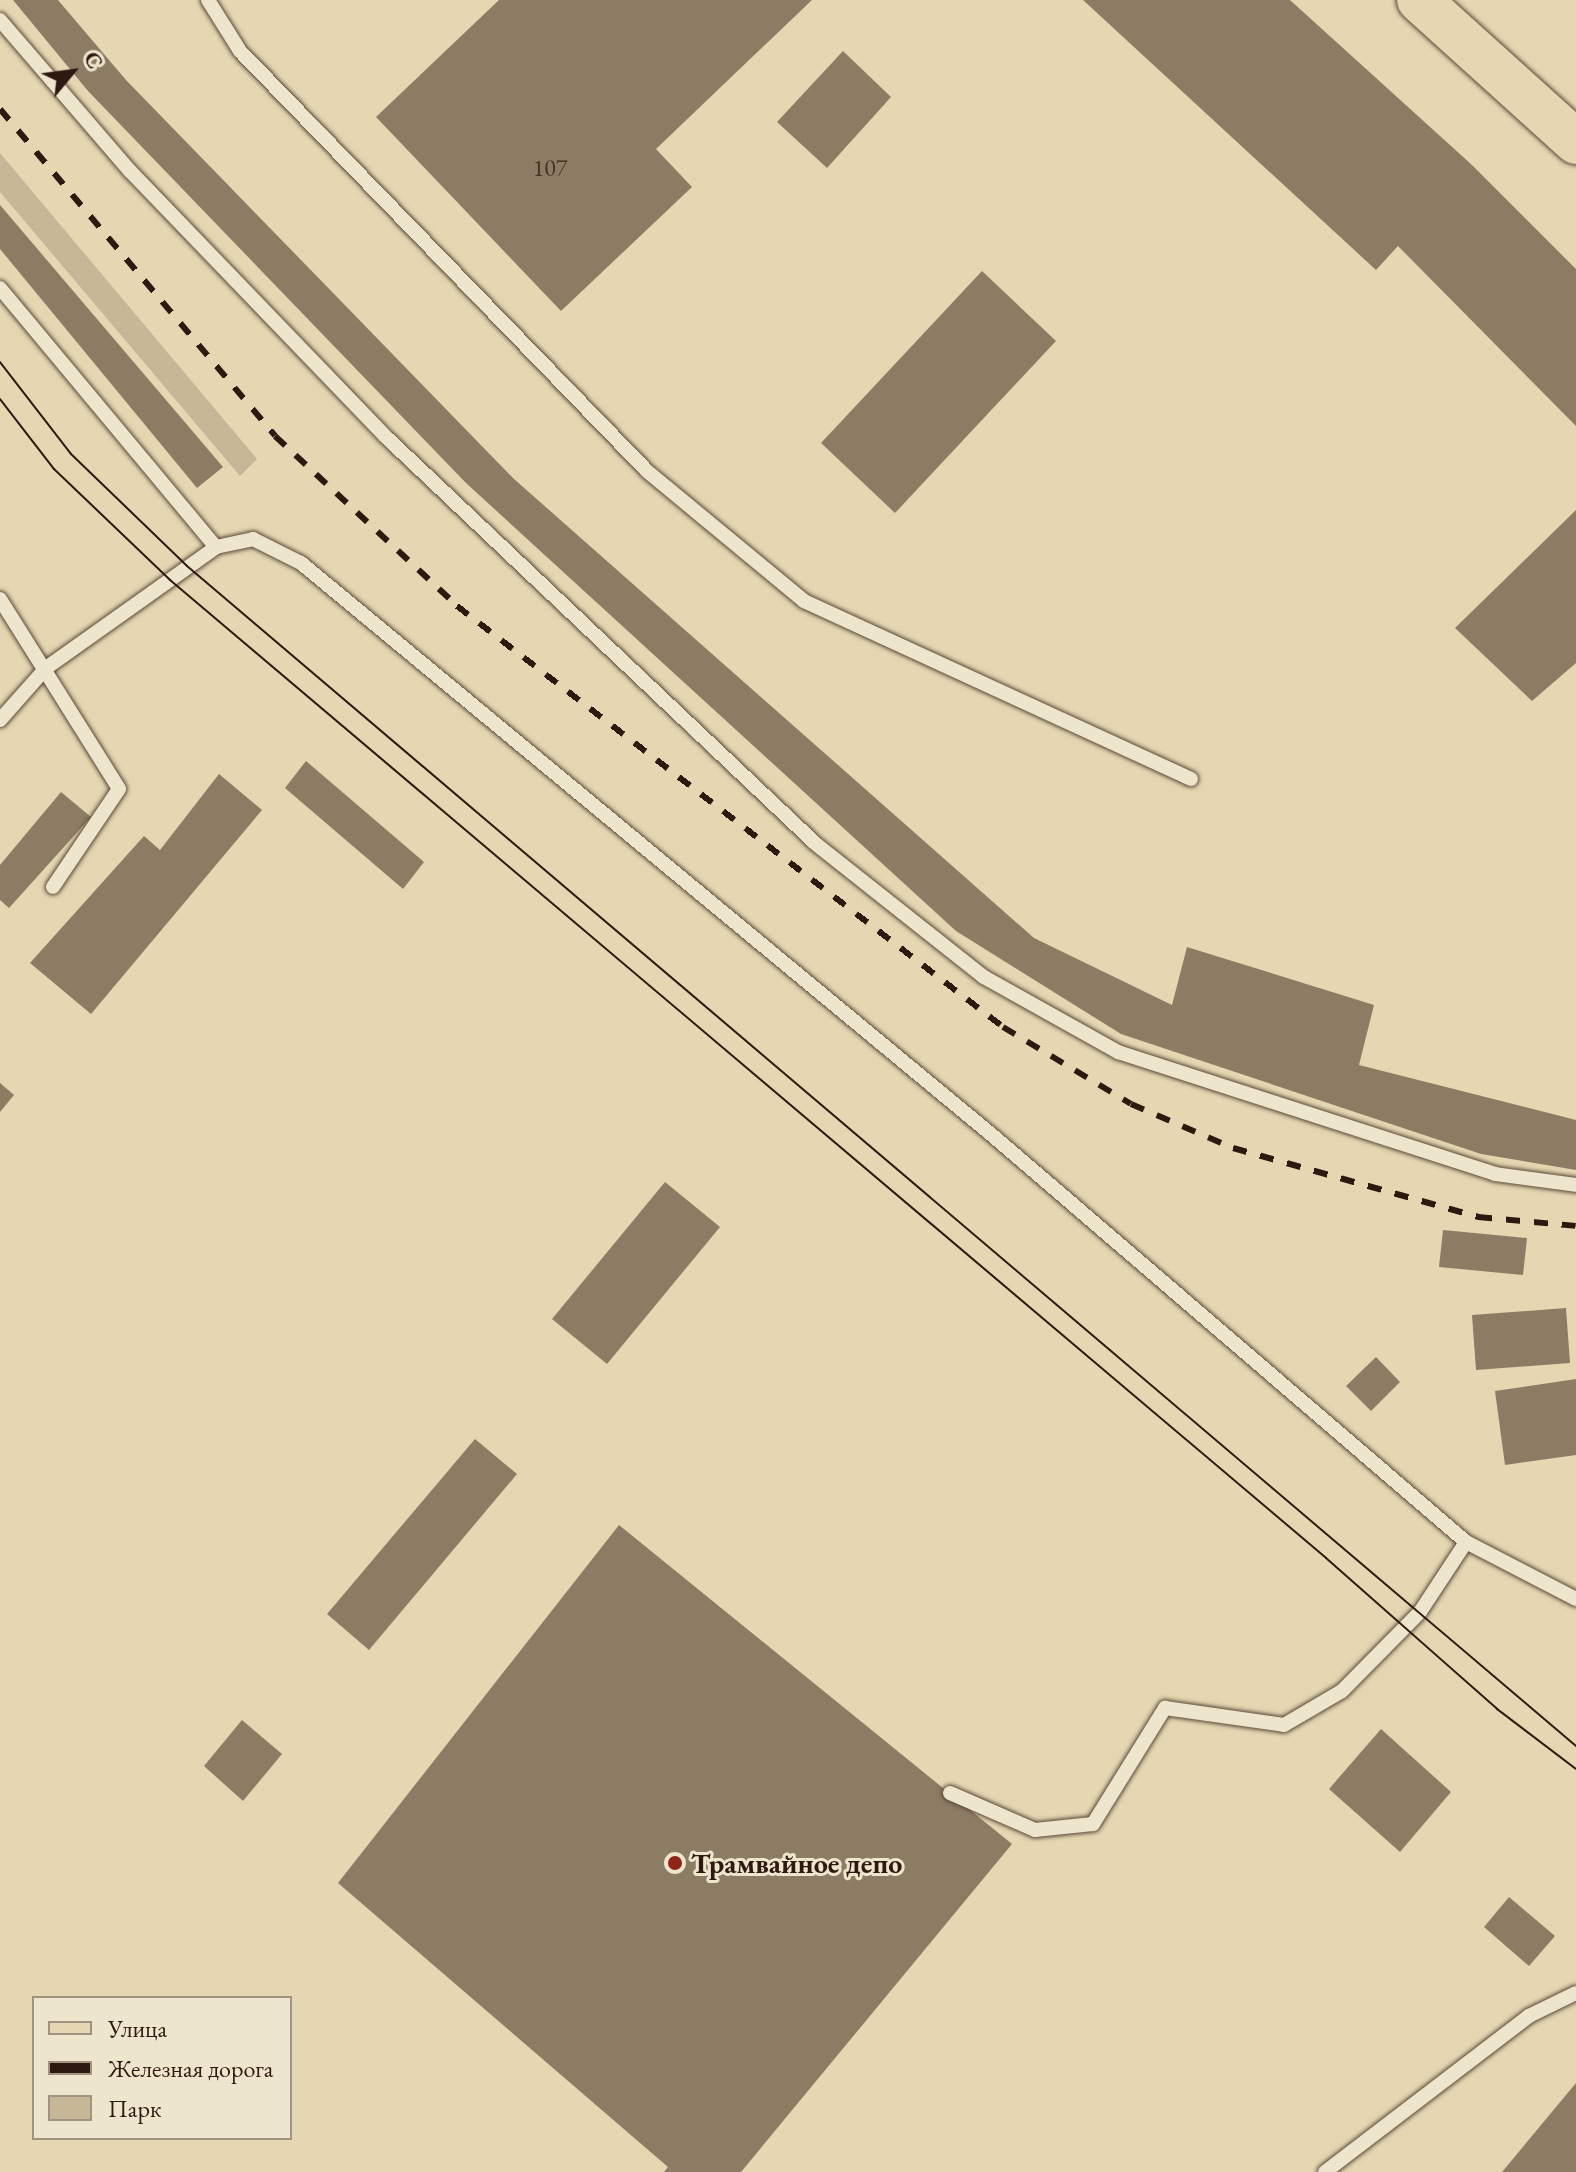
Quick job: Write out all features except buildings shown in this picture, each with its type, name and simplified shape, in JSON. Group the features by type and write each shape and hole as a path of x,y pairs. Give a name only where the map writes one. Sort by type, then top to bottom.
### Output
{"main road":[{"path":"1419,0 1576,142"}],"lane":[{"path":"208,0 240,51 647,471 804,601 1191,779"},
{"path":"0,20 130,171 386,437 816,844 984,977 1118,1052 1495,1174 1576,1185"},
{"path":"0,288 216,547"},
{"path":"0,720 46,668 216,547 253,539 301,563 992,1135 1466,1542 1576,1599"},
{"path":"0,599 119,789 53,887"},
{"path":"950,1793 1035,1830 1093,1824 1165,1708 1284,1725 1342,1691 1363,1670 1420,1612 1466,1542"},
{"path":"1325,2172 1337,2158 1529,2016 1576,1993"}],"green space":[{"path":"0,153 257,459 240,476 0,192"}],"tram line":[{"path":"0,362 71,454 187,566 1576,1746"},
{"path":"0,399 54,469 170,580 1326,1558 1497,1709 1576,1769"}],"railway":[{"path":"0,109 275,436 457,606 1003,1027 1131,1104 1233,1148 1478,1217 1576,1226"}],"place":[{"name":"Трамвайное депо","path":"675,1863"}]}
